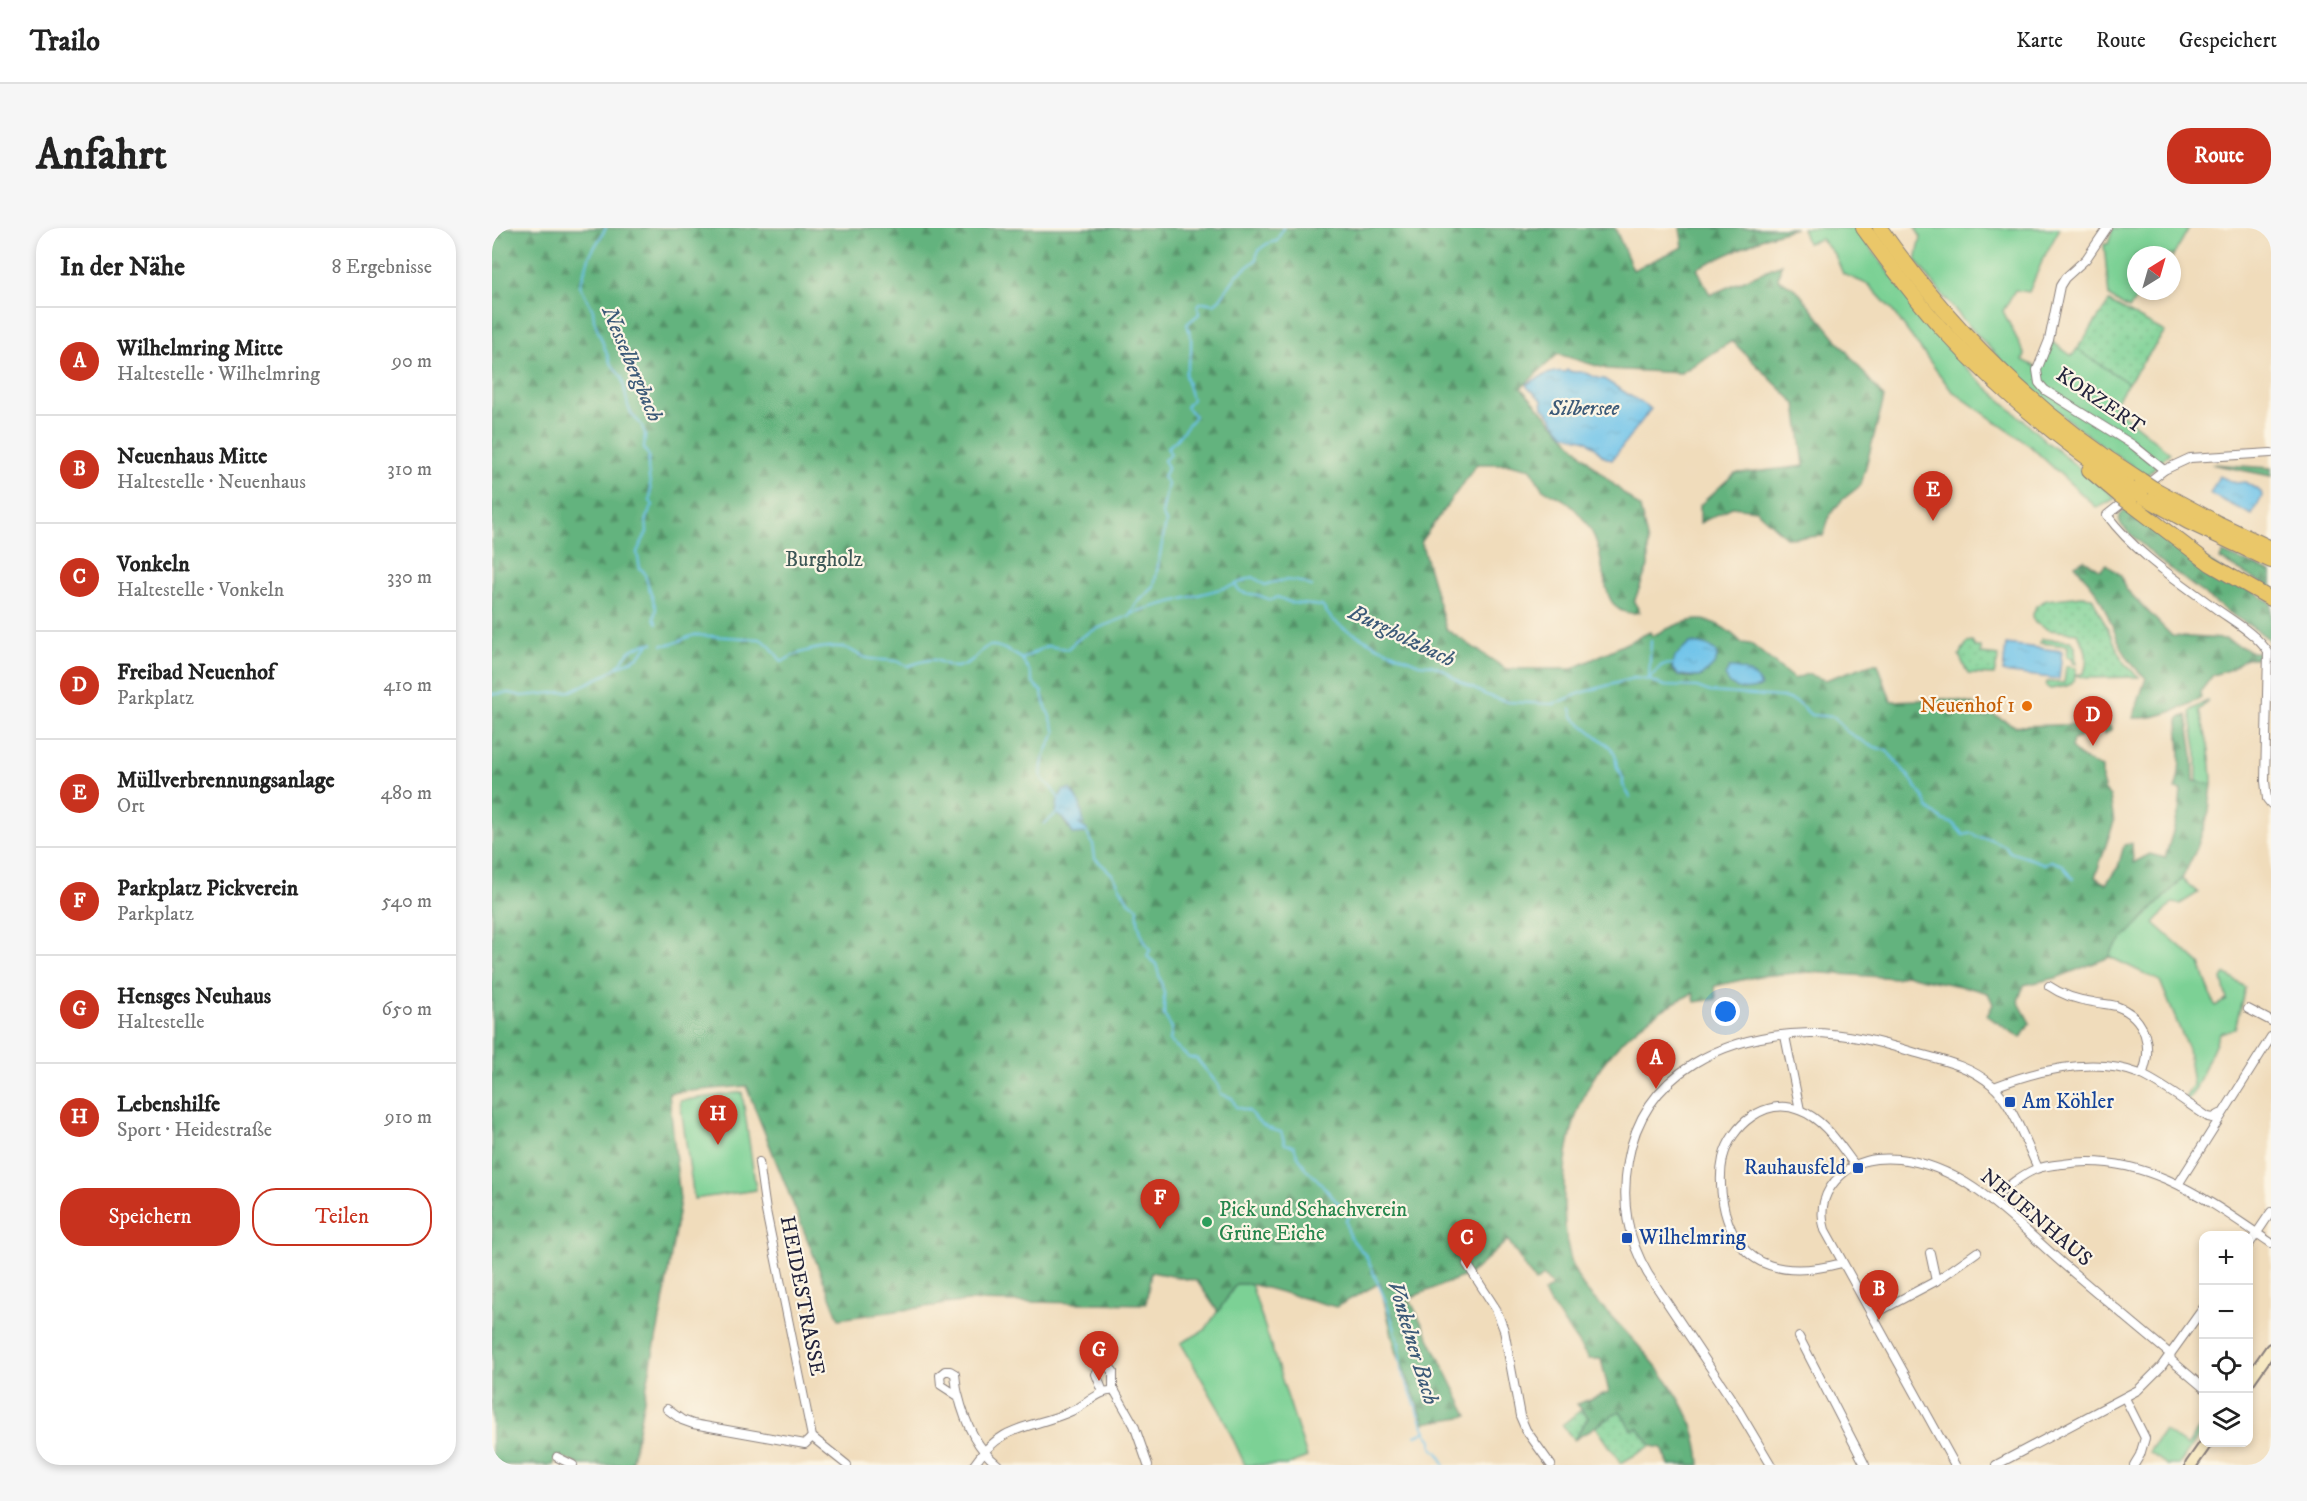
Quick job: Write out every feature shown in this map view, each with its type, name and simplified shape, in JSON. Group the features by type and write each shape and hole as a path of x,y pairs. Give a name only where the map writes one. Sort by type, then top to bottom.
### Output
{"highway":[{"path":"1863,228 1911,292 1958,345 2003,391 2061,440 2082,465 2198,527 2271,561"},
{"path":"1880,228 1942,310 1989,360 2136,492 2202,559 2271,599"},
{"path":"2136,492 2218,524 2271,548"}],"main road":[{"path":"2253,1375 2271,1349"},
{"path":"2191,1465 2203,1447"}],"street":[{"name":"KORZERT","path":"2107,228 2086,259 2065,278 2060,286 2049,340 2037,370 2037,376 2045,390 2133,445 2164,470"},
{"path":"2271,455 2190,458 2164,470 2107,515 2121,534 2173,578 2255,637 2268,652 2265,781 2267,799 2271,804"},
{"path":"2049,986 2059,993 2075,998 2115,1006 2127,1011 2137,1020 2144,1029 2148,1041 2148,1052 2142,1075"},
{"path":"2248,1009 2271,1021"},
{"path":"1771,1465 1756,1437 1636,1254 1629,1228 1626,1177 1630,1148 1641,1119 1657,1093 1674,1077 1708,1055 1747,1042 1811,1033 1893,1046 1965,1068 1994,1087 2014,1118 2038,1168"},
{"path":"1785,1036 1800,1110"},
{"path":"2179,1183 2214,1128 2220,1114 2271,1037"},
{"path":"1994,1087 2017,1078 2068,1068 2118,1068 2142,1075 2208,1117 2213,1118 2220,1114"},
{"path":"1842,1263 1804,1271 1768,1266 1747,1253 1736,1241 1730,1229 1722,1200 1721,1179 1724,1157 1729,1143 1743,1123 1759,1112 1767,1108 1783,1106 1800,1110 1827,1129 1854,1164 1832,1185 1825,1197 1822,1209 1823,1224 1842,1263 1955,1465"},
{"name":"NEUENHAUS","path":"1854,1164 1874,1159 1890,1159 1932,1166 1962,1180 1991,1201 2170,1354 2171,1360 2199,1384"},
{"path":"1991,1201 2008,1186 2038,1168 2074,1162 2108,1161 2145,1169 2179,1183 2271,1243"},
{"name":"HEIDESTRASSE","path":"759,1162 766,1211 812,1437"},
{"path":"2253,1240 2271,1212"},
{"path":"1872,1315 1936,1281 1977,1252"},
{"path":"1930,1253 1936,1281"},
{"path":"1467,1264 1496,1309 1504,1330 1520,1416 1526,1430 1551,1465"},
{"path":"1996,1465 2125,1398 2150,1379 2199,1314"},
{"path":"1799,1337 1864,1465"},
{"path":"1103,1392 1096,1374 1103,1365 1110,1367 1113,1371 1114,1391 1134,1425 1148,1465"},
{"path":"974,1465 983,1451 1010,1433 1028,1424 1067,1413 1109,1389 1114,1391"},
{"path":"958,1396 970,1428 983,1451 998,1465"},
{"path":"2125,1398 2145,1438 2134,1465"},
{"path":"667,1409 693,1424 805,1444 812,1437 847,1465"},
{"path":"557,1457 573,1465"}],"green space":[{"name":"Burgholz","path":"492,228 1615,228 1633,270 1683,247 1680,228 1796,228 1768,236 1697,268 1710,295 1781,264 1778,279 1796,289 1884,398 1861,485 1842,500 1830,515 1823,536 1787,538 1756,510 1732,507 1700,523 1700,505 1735,473 1804,466 1796,404 1732,341 1681,373 1607,369 1558,354 1521,388 1592,465 1640,508 1648,543 1648,566 1634,602 1640,612 1627,613 1618,609 1611,601 1597,544 1588,525 1569,504 1543,489 1531,469 1509,464 1477,464 1421,541 1446,629 1506,669 1572,669 1650,632 1652,636 1689,621 1709,621 1720,625 1742,643 1751,644 1794,679 1807,674 1825,680 1871,664 1878,664 1891,701 1947,699 1972,704 2015,726 2107,724 2112,729 2105,734 2101,728 2073,740 2071,748 2083,759 2102,768 2102,781 2105,791 2110,796 2114,822 2095,877 2106,884 2118,867 2124,845 2132,843 2133,863 2150,854 2165,858 2179,811 2181,790 2175,789 2180,764 2178,721 2179,718 2187,715 2194,781 2212,784 2209,812 2197,848 2182,879 2111,951 2110,957 2056,978 2024,985 2018,1001 2030,1023 2021,1038 1987,1016 1993,1004 1988,993 1968,988 1906,974 1896,978 1809,972 1759,976 1715,986 1716,999 1695,1002 1693,993 1661,1011 1634,1031 1611,1054 1593,1079 1579,1107 1570,1138 1565,1171 1564,1217 1571,1259 1578,1278 1586,1290 1654,1363 1680,1401 1697,1442 1700,1465 1669,1465 1662,1448 1651,1446 1638,1428 1632,1431 1620,1411 1574,1440 1588,1417 1577,1404 1609,1392 1601,1359 1589,1359 1543,1293 1552,1286 1544,1276 1535,1282 1508,1240 1470,1274 1409,1298 1468,1416 1425,1423 1395,1348 1380,1283 1336,1307 1251,1284 1236,1284 1218,1312 1197,1281 1151,1272 1146,1304 968,1301 839,1319 746,1086 669,1093 680,1200 663,1304 631,1465 580,1465 556,1455 554,1465 492,1465","holes":["1690,643 1702,676 1683,677 1673,671 1675,657","1074,793 1079,804 1078,823 1086,830 1077,833 1069,829 1060,815"]},
{"path":"1802,228 1855,228 1947,347 1968,370 2047,442 2116,498 2097,508 2030,446 1951,390 1891,309 1869,285 1843,274 1835,255 1821,239 1807,243"},
{"path":"1915,228 2060,228 2029,292 2015,290 2003,311 2025,355 2023,360 2040,369 2051,341 2072,356 2077,349 2128,383 2113,406 2170,453 2146,476 2087,435 2026,384 1950,304 1916,261 1921,237"},
{"path":"2113,228 2189,228 2179,246 2127,246 2127,300 2136,300 2129,309 2109,297 2104,244 2108,244"},
{"path":"2109,302 2165,332 2128,383 2077,349"},
{"path":"2211,464 2271,468 2271,476"},
{"path":"2128,507 2271,603 2271,646 2267,638 2229,613 2160,561 2122,526 2119,520 2120,515"},
{"path":"2223,553 2271,572 2271,589 2220,559"},
{"path":"2084,560 2100,570 2106,564 2121,576 2125,588 2172,636 2225,639 2252,652 2265,653 2264,658 2246,658 2231,669 2213,675 2200,692 2201,698 2185,706 2160,715 2133,718 2146,678 2129,660 2098,595 2075,565"},
{"path":"2092,597 2125,664 2139,677 2085,678 2076,675 2084,673 2086,662 2083,642 2077,633 2049,630 2035,623 2032,617 2036,606 2046,600"},
{"path":"2041,639 2071,641 2075,646 2076,664 2073,663 2073,658 2067,657 2068,646 2040,643"},
{"path":"1972,642 1975,647 1981,647 1981,654 1999,656 1994,675 1968,674 1959,655 1967,643"},
{"path":"2066,666 2076,668 2072,683 2065,687 2050,689 2046,686 2047,682 2064,683"},
{"path":"2208,700 2199,711 2208,747 2212,784 2197,782 2197,754 2190,711"},
{"path":"2182,879 2198,893 2180,904 2172,903 2154,923 2200,964 2215,1006 2227,1000 2222,979 2225,974 2245,987 2235,1029 2220,1033 2195,1090 2188,1100 2185,1098 2193,1085 2188,1049 2160,981 2110,957 2110,951"},
{"path":"742,1092 756,1190 694,1199 680,1101"},
{"path":"1236,1284 1251,1284 1307,1457 1287,1465 1245,1465 1220,1411 1181,1343 1205,1330"},
{"path":"1581,1410 1588,1417 1574,1440 1562,1425"},
{"path":"1620,1411 1631,1430 1638,1428 1651,1446 1621,1463 1596,1427"},
{"path":"2199,1429 2199,1435 2179,1465 2167,1465 2149,1452 2164,1430 2187,1446"}],"water":[{"name":"Silbersee","path":"1567,370 1584,372 1604,379 1651,409 1612,460 1604,457 1586,440 1564,433 1543,408 1542,400 1527,387 1527,384 1541,377"},
{"path":"2219,476 2236,483 2245,482 2261,492 2262,496 2252,515 2210,494"},
{"path":"1690,643 1709,647 1717,654 1713,665 1699,677 1679,675 1672,668 1675,657"},
{"path":"2006,644 2062,651 2059,679 2003,672"},
{"path":"1729,668 1748,673 1761,687 1736,688 1725,676"},
{"path":"1070,789 1080,804 1084,824 1079,824 1087,830 1086,833 1073,834 1064,819 1056,814 1058,798 1064,790"}],"waterway":[{"name":"Nesselbergbach","path":"606,228 590,255 580,285 593,310 594,320 610,362 622,378 628,406 645,434 644,449 649,456 650,501 653,505 646,518 647,532 637,552 640,568 644,572 656,609 654,618 657,624"},
{"path":"1129,617 1137,603 1154,587 1166,522 1162,514 1168,484 1163,477 1168,467 1164,460 1171,454 1167,448 1195,416 1186,407 1192,399 1185,375 1191,353 1191,337 1187,324 1199,314 1200,303 1214,304 1220,299 1237,275 1256,260 1260,249 1277,241 1283,228"},
{"path":"1236,584 1253,577 1265,585 1289,580 1312,587"},
{"name":"Burgholzbach","path":"662,645 675,643 694,635 760,639 769,645 782,662 810,650 841,647 867,658 893,661 908,666 932,660 957,667 967,663 989,646 997,646 1022,659 1047,646 1068,649 1092,631 1138,611 1235,585 1242,592 1270,600 1277,597 1292,603 1322,606 1342,627 1379,647 1419,664 1431,665 1444,670 1457,680 1486,695 1508,702 1554,704 1581,693 1634,678 1649,680 1665,686 1697,687 1710,692 1782,697 1797,702 1811,715 1834,717 1846,731 1869,745 1887,751 1910,778 1928,808 1943,820 1954,824 1963,835 1972,833 1977,837 1990,839 2005,846 2010,852 2045,864 2051,861 2063,865 2074,879"},
{"path":"1649,680 1651,641"},
{"name":"Burgholzbach","path":"492,694 510,693 522,696 571,691 609,673 620,664 629,651 644,644 653,643"},
{"path":"618,667 638,657 649,644"},
{"name":"Vonkelner Bach","path":"1022,659 1030,672 1033,683 1042,692 1056,732 1045,755 1041,772 1042,779 1060,800"},
{"path":"1649,679 1662,665 1673,664"},
{"path":"1571,709 1574,718 1610,747 1623,778 1623,785 1630,797"},
{"path":"1044,824 1056,814"},
{"name":"Vonkelner Bach","path":"1086,831 1093,844 1095,858 1113,875 1128,901 1138,908 1140,930 1150,950 1147,956 1156,964 1164,993 1164,1015 1172,1028 1170,1041 1189,1058 1196,1058 1219,1086 1221,1094 1232,1098 1236,1107 1249,1111 1266,1127 1281,1132 1285,1144 1294,1146 1306,1170 1348,1211 1349,1217 1346,1220 1349,1236 1366,1256 1387,1304 1399,1343 1401,1369 1427,1434 1432,1440 1432,1447 1439,1454 1444,1465"},
{"path":"1416,1436 1427,1431"}],"place":[{"name":"Müllverbrennungsanlage","path":"1933,521"},
{"name":"Neuenhof 1","path":"2027,706"},
{"name":"Freibad Neuenhof","path":"2093,746"},
{"name":"Wilhelmring Mitte","path":"1656,1089"},
{"name":"Am Köhler","path":"2010,1102"},
{"name":"Lebenshilfe","path":"718,1145"},
{"name":"Rauhausfeld","path":"1858,1168"},
{"name":"Pick und Schachverein Grüne Eiche","path":"1207,1222"},
{"name":"Parkplatz Pickverein","path":"1160,1229"},
{"name":"Wilhelmring","path":"1627,1238"},
{"name":"Vonkeln","path":"1467,1269"},
{"name":"Neuenhaus Mitte","path":"1879,1320"},
{"name":"Hensges Neuhaus","path":"1099,1381"}]}
